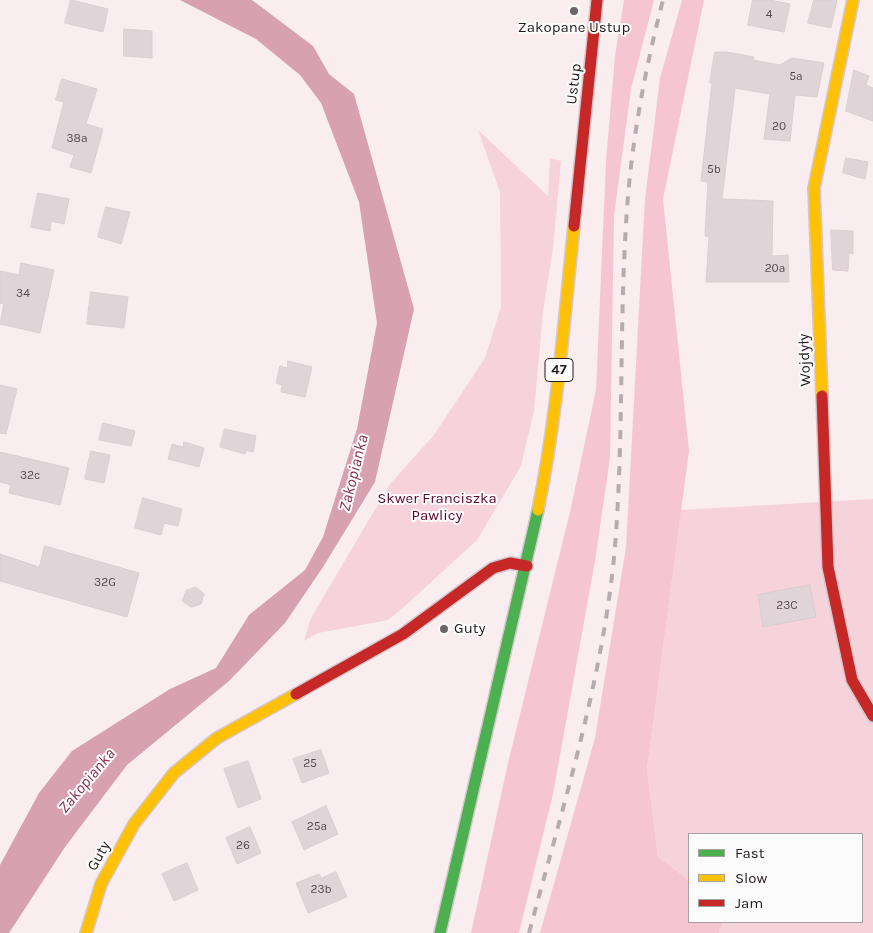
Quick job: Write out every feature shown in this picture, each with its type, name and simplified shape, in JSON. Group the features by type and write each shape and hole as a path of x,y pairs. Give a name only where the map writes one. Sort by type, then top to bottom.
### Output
{"street":[{"name":"Ustup","path":"527,566 543,490 552,428 597,0"},
{"name":"Wojdyły","path":"853,0 814,188 828,567 852,680 873,716"},
{"name":"Guty","path":"86,933 101,884 134,824 174,773 217,738 396,638 493,568 510,563 527,566"},
{"name":"47","path":"440,933 527,566"}],"green space":[{"name":"Skwer Franciszka Pawlicy","path":"478,130 548,196 550,158 561,161 553,248 543,312 534,411 521,466 477,540 388,620 318,633 304,641 311,618 390,484 434,435 485,358 501,307 500,192"},
{"path":"873,499 873,933 719,933 723,923 863,923 863,833 688,833 688,879 658,857 647,769 681,510"}],"shaded area":[{"path":"624,0 654,0 631,89 614,216 610,458 595,561 553,794 519,933 471,933 508,763 570,512 596,390 606,161 615,56"},
{"path":"682,0 704,0 663,199 689,451 647,769 658,857 688,879 688,923 723,923 719,933 540,933 595,738 626,547 645,199 660,78"}],"water":[{"name":"Zakopianka","path":"180,0 252,0 313,46 329,74 354,94 414,309 375,482 323,567 285,623 229,681 127,765 65,847 9,933 0,933 0,865 39,793 72,751 170,689 216,668 249,615 305,570 323,537 357,429 377,323 359,202 321,103 300,75 256,39"}],"building":[{"path":"71,0 108,9 103,32 65,23"},
{"path":"753,0 770,0 790,4 784,32 748,25"},
{"path":"814,0 837,0 831,28 808,23"},
{"path":"124,29 152,31 152,58 124,56"},
{"path":"715,52 727,52 754,57 753,60 780,65 792,58 824,63 817,97 795,95 790,141 764,139 770,94 735,88 722,199 773,201 772,256 788,255 789,282 706,282 709,237 705,236 708,182 701,181 712,83 710,83"},
{"path":"854,70 869,76 866,85 873,88 873,121 846,111"},
{"path":"62,79 97,89 86,124 103,129 91,173 70,167 74,155 52,148 64,102 56,100"},
{"path":"846,158 868,162 865,179 843,173"},
{"path":"38,193 69,199 64,224 51,221 50,231 31,227"},
{"path":"106,207 130,212 121,244 98,237"},
{"path":"831,230 853,231 853,254 849,253 848,271 833,270"},
{"path":"21,263 54,270 40,333 0,324 4,304 0,303 0,271 19,275"},
{"path":"91,292 128,297 124,328 87,324"},
{"path":"288,361 312,367 305,397 281,392 282,385 276,383 280,366 287,368"},
{"path":"0,385 17,389 6,434 0,433"},
{"path":"103,423 135,431 131,446 99,440"},
{"path":"225,429 256,436 253,452 246,450 245,454 220,447"},
{"path":"184,442 204,448 199,467 168,459 172,444 183,447"},
{"path":"91,451 110,455 104,483 85,479"},
{"path":"0,452 69,468 60,505 9,493 11,485 0,482"},
{"path":"143,498 182,509 178,526 164,523 161,535 135,528"},
{"path":"45,546 139,573 127,617 0,581 0,554 39,567"},
{"path":"810,585 816,617 763,627 758,595"},
{"path":"196,587 204,594 201,604 191,607 182,601 186,591"},
{"path":"321,750 329,773 302,783 293,759"},
{"path":"248,761 261,799 238,808 224,769"},
{"path":"326,806 338,834 304,850 292,822"},
{"path":"250,827 261,853 237,864 226,838"},
{"path":"187,863 198,890 174,901 162,874"},
{"path":"336,872 347,897 308,913 296,883 319,874 321,878"}],"railway":[{"path":"529,933 579,747 600,653 608,606 617,516 624,267 628,197 639,111 663,0"}],"traffic: fast":[{"path":"440,933 538,510"}],"traffic: slow":[{"path":"822,396 814,188 853,0"},
{"path":"538,510 555,404 574,226"},
{"path":"86,933 101,884 134,824 174,773 217,738 296,694"}],"traffic: jam":[{"path":"574,226 597,0"},
{"path":"822,396 828,567 852,680 873,716"},
{"path":"296,694 403,634 493,568 510,563 527,566"}],"place":[{"name":"Zakopane Ustup","path":"574,11"},
{"name":"Guty","path":"444,629"}]}
